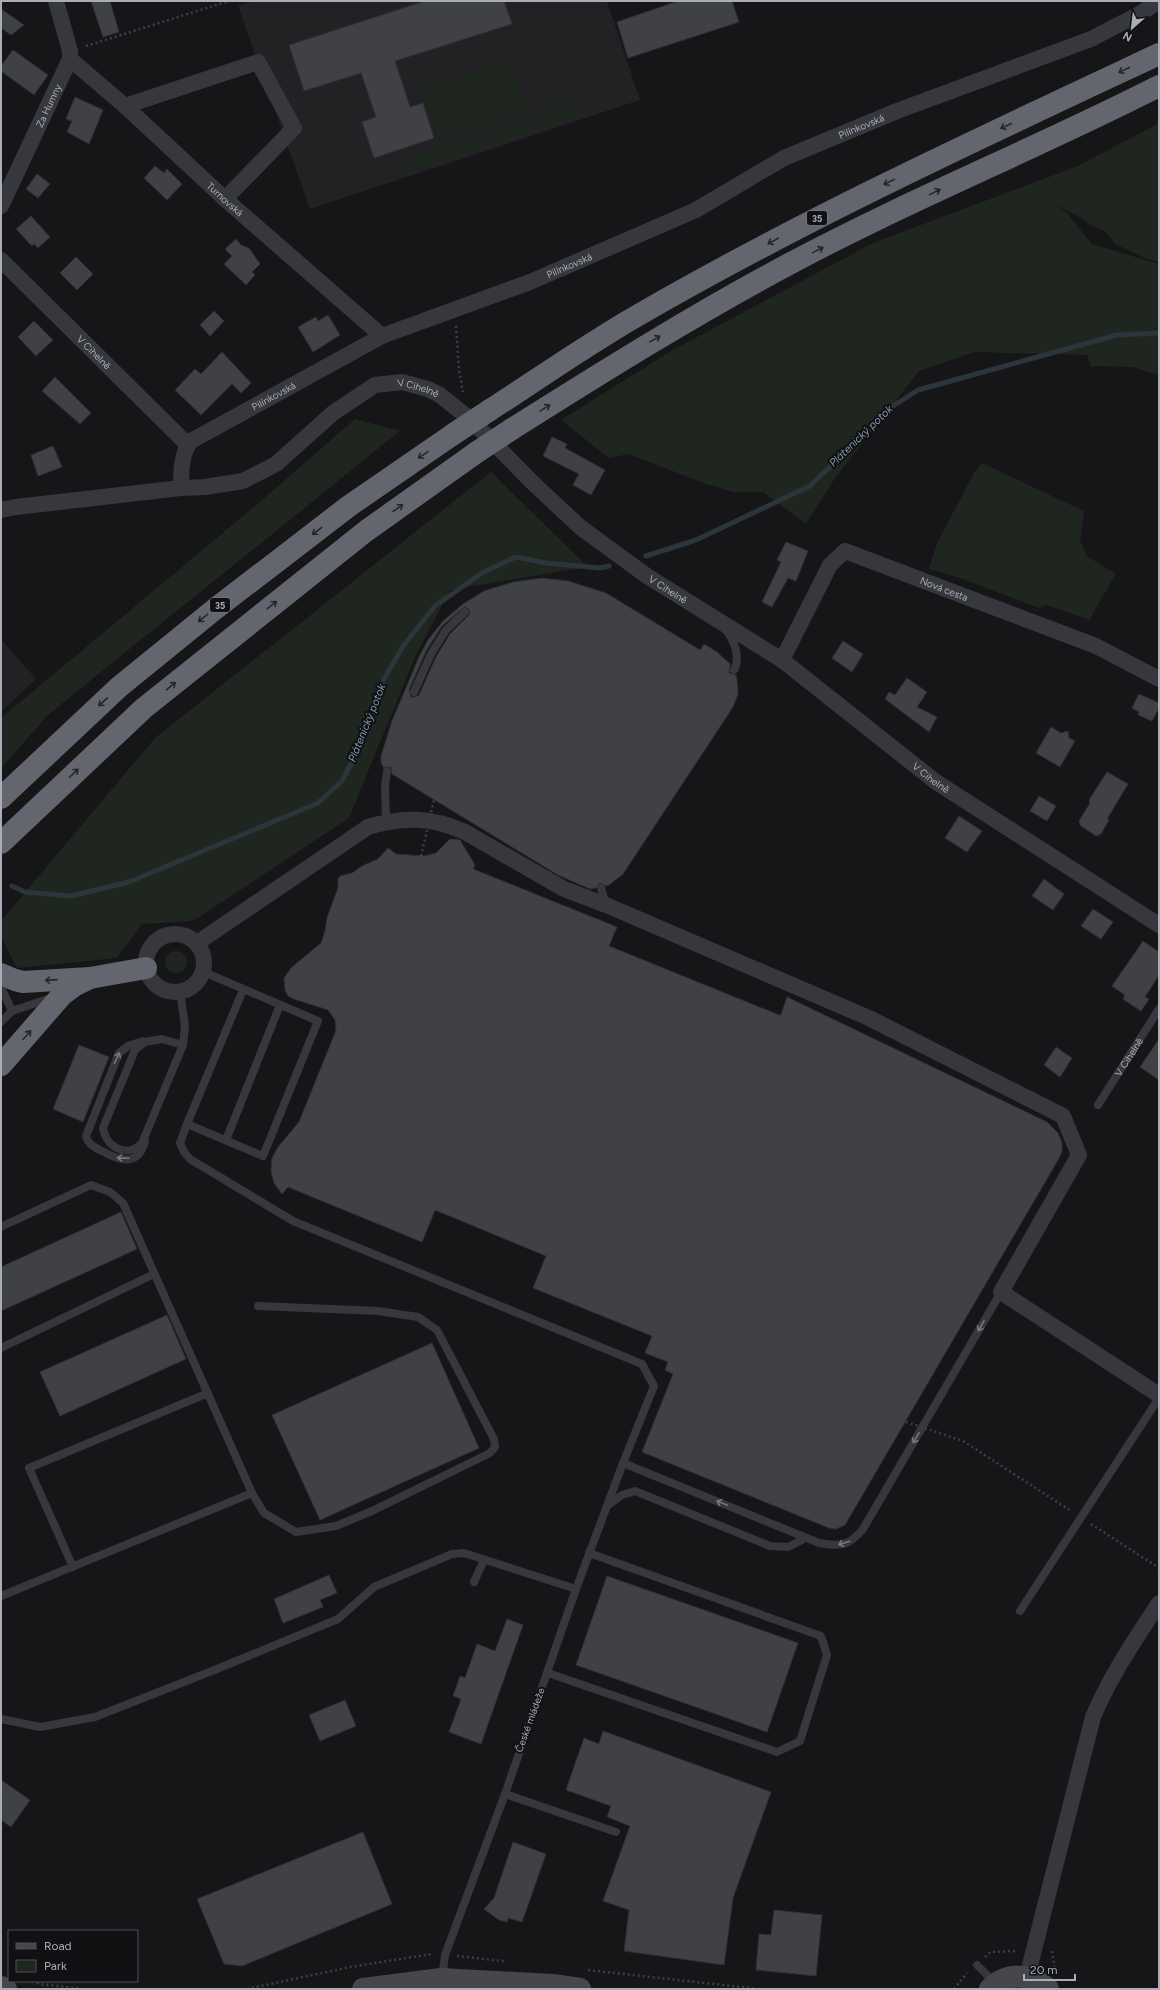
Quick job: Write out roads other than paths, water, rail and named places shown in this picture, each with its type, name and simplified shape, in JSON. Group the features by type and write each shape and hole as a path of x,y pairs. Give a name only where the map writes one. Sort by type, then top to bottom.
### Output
{"highway":[{"name":"35","path":"1,798 119,687 215,609 349,506 455,433 633,318 772,241 917,168 1159,54"},
{"path":"1,843 45,799 144,708 239,631 366,531 512,429 646,344 791,263 940,189 1094,119 1159,86"},
{"path":"1,857 45,799"},
{"path":"1,974 23,982 90,978 146,968"},
{"path":"1,1065 62,995 74,986 90,978"}],"street":[{"path":"56,1 70,55"},
{"name":"Pilínkovská","path":"188,445 191,441 382,336 530,282 696,210 784,158 897,111 1091,39 1141,13 1159,1"},
{"name":"Turnovská","path":"70,55 225,198 382,336"},
{"name":"Za Humny","path":"1,206 70,55"},
{"path":"125,106 258,62 294,128 225,198"},
{"name":"V Cihelně","path":"1,260 188,445"},
{"name":"V Cihelně","path":"180,488 205,487 243,481 276,464 333,413 375,385 402,382 416,385 440,395 471,420 534,484 580,527 647,576 782,660 936,782 1159,925"},
{"path":"1,510 180,488 181,471 188,445"},
{"name":"Nová cesta","path":"782,660 830,565 845,551 1096,646 1159,679"},
{"path":"197,943 368,827 386,821 404,818 425,819 449,824 465,832 564,890 606,905 869,1018 1063,1116 1079,1155 1001,1292 1159,1397"},
{"path":"181,934 190,937 197,943 204,957 204,972 195,985 180,992 170,992 154,984 149,977 146,968 146,958 149,949 155,942 162,936 181,934"},
{"path":"1027,1977 1094,1717 1102,1694 1159,1603"},
{"path":"993,1986 1013,1976 1027,1977 1052,1983"},
{"path":"363,1989 441,1979 553,1985 580,1989"},
{"path":"1,1987 6,1989"}],"lane":[{"path":"414,692 431,654 446,630 465,612"},
{"path":"717,619 729,633 733,642 737,656 737,665 734,670"},
{"path":"386,821 385,786 387,771"},
{"path":"601,888 606,905"},
{"path":"204,972 318,1021 263,1156 187,1124 243,990"},
{"path":"1,987 12,1011"},
{"path":"180,992 185,1026 183,1044 147,1134 143,1151 126,1160 113,1157 90,1143 86,1136 119,1053 134,1043 162,1038 183,1044"},
{"path":"1,1022 12,1011 62,995"},
{"path":"226,1140 280,1005"},
{"name":"V Cihelně","path":"1098,1105 1159,1009"},
{"path":"147,1134 137,1148 124,1151 112,1146 107,1141 103,1128 135,1050 151,1040"},
{"name":"České mládeže","path":"187,1124 180,1143 184,1152 190,1159 293,1221 642,1364 654,1386 606,1507 576,1589 505,1794 445,1955 441,1979"},
{"path":"1,1227 91,1185 110,1192 123,1203 252,1493 264,1513 296,1532 336,1526 372,1511 490,1453 495,1447 494,1439 437,1330 418,1317 378,1311 258,1306"},
{"path":"1,1348 154,1274"},
{"path":"623,1463 820,1543 830,1545 845,1544 855,1539 863,1529 1001,1292"},
{"path":"73,1566 29,1468 208,1393"},
{"path":"1020,1611 1159,1397"},
{"path":"606,1507 622,1495 635,1491 770,1546 788,1547 802,1540"},
{"path":"1,1596 252,1493"},
{"path":"1,1719 40,1727 95,1717 338,1619 374,1587 452,1554 464,1553 576,1589"},
{"path":"548,1673 777,1752 800,1740 827,1655 821,1636 589,1554"},
{"path":"474,1582 484,1560"},
{"path":"505,1794 616,1832"},
{"path":"977,1965 993,1986"}],"waterway":[{"name":"Plátenický potok","path":"646,556 696,540 810,486 893,406 918,390 1117,335 1159,333"},
{"name":"Plátenický potok","path":"12,886 25,892 71,896 129,882 318,803 342,781 358,751 383,681 403,646 435,606 482,573 516,557 546,563 600,568 609,566"}]}
